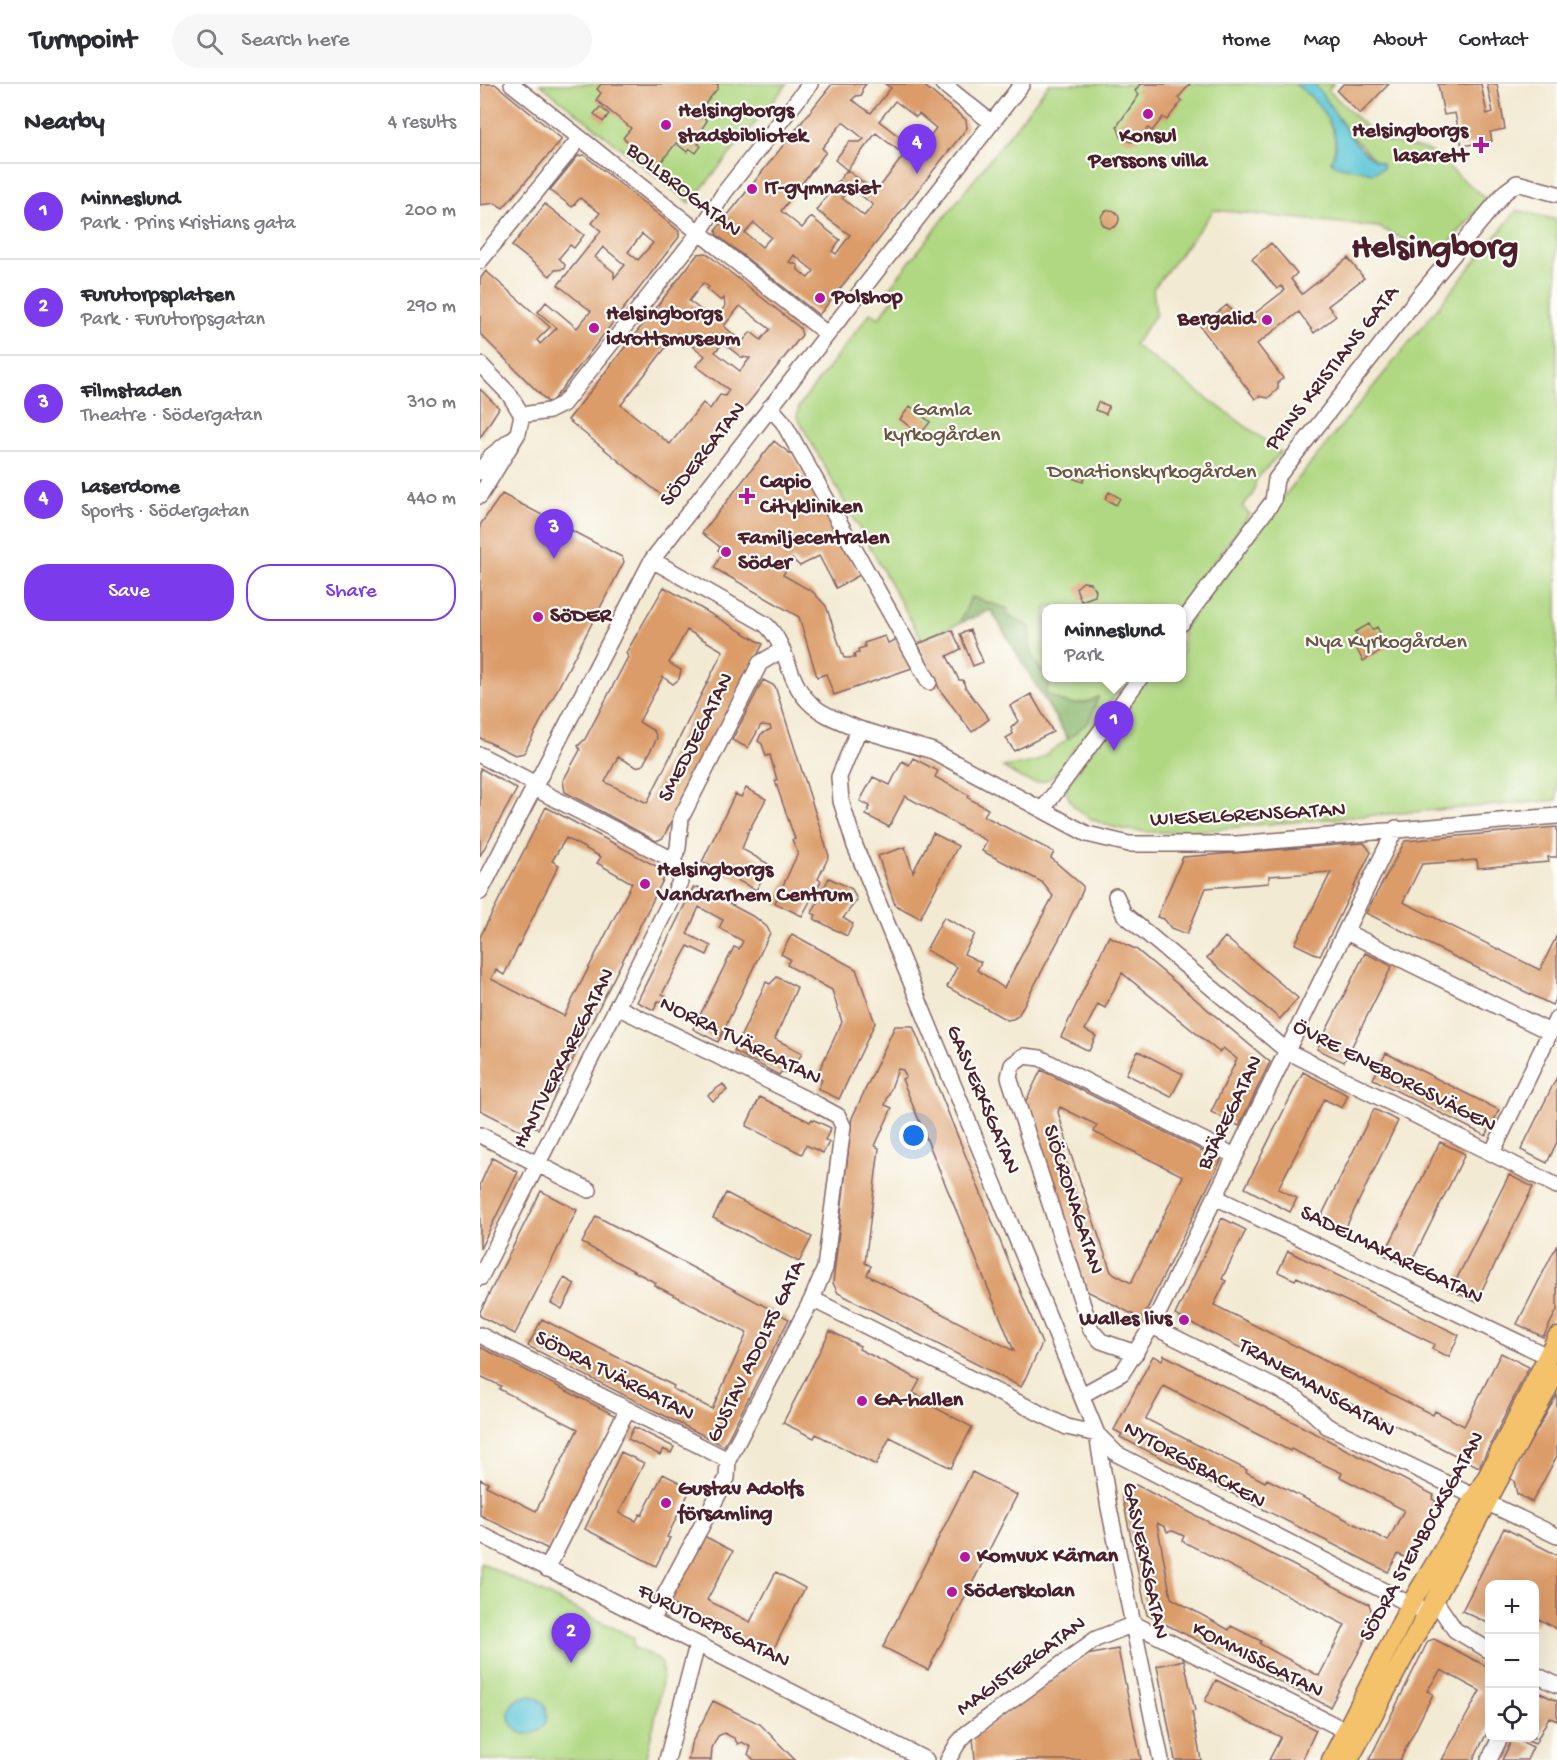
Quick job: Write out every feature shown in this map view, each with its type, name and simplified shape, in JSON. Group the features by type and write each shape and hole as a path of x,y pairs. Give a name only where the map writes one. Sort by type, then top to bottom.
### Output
{"main road":[{"name":"SÖDRA STENBOCKSGATAN","path":"1331,1760 1353,1734 1481,1500 1552,1364 1557,1337"},
{"name":"SÖDRA STENBOCKSGATAN","path":"1423,1605 1481,1500"},
{"name":"SÖDRA STENBOCKSGATAN","path":"1349,1760 1353,1734"}],"street":[{"name":"BOLLBROGATAN","path":"512,84 827,334"},
{"path":"522,415 549,411 563,404 699,233 724,193 810,84"},
{"path":"943,84 992,123"},
{"name":"SÖDERGATAN","path":"480,892 652,560 1022,84"},
{"path":"480,261 580,138"},
{"name":"PRINS KRISTIANS GATA","path":"1186,618 1273,501 1276,479 1419,296 1505,192 1517,183 1557,194"},
{"path":"480,364 509,393 522,415 520,428 515,438 480,496"},
{"path":"770,407 783,422 929,682"},
{"path":"480,472 491,456 515,438"},
{"path":"652,560 765,624 776,636 801,693 807,701 859,729"},
{"name":"SMEDJEGATAN","path":"673,860 678,848 681,818 754,673 763,659 782,650"},
{"path":"1043,809 1137,682"},
{"name":"WIESELGRENSGATAN","path":"859,729 933,751 1087,834 1119,842 1155,846 1237,844 1396,828 1557,816"},
{"name":"GASVERKSGATAN","path":"859,729 840,777 841,801 855,846 930,1035 1097,1434 1161,1760"},
{"path":"480,755 528,780 533,787 673,860"},
{"name":"BJÄREGATAN","path":"1082,1395 1118,1377 1152,1326 1396,828"},
{"name":"HANTVERKAREGATAN","path":"480,1278 680,882 678,868 673,860"},
{"name":"ÖVRE ENEBORGSVÄGEN","path":"1116,896 1124,914 1287,1051 1557,1186"},
{"path":"1346,932 1554,1025 1492,1153"},
{"name":"NORRA TVÄRGATAN","path":"617,1007 818,1105 842,1121"},
{"name":"SIÖCRONAGATAN","path":"1136,1353 1103,1342 1094,1335 1009,1077 1011,1068 1018,1059 1028,1055 1040,1058 1235,1156"},
{"name":"GUSTAV ADOLFS GATA","path":"651,1621 726,1478 728,1460 812,1299 825,1268 842,1121"},
{"path":"480,1135 590,1190"},
{"name":"SADELMAKAREGATAN","path":"1215,1197 1552,1364"},
{"name":"NYTORGSBACKEN","path":"812,1299 1067,1427 1097,1434 1117,1454 1423,1605"},
{"name":"TRANEMANSGATAN","path":"1152,1326 1298,1399 1327,1426 1557,1536"},
{"name":"SÖDRA TVÄRGATAN","path":"480,1335 728,1460"},
{"path":"547,1569 627,1410"},
{"name":"FURUTORPSGATAN","path":"480,1534 926,1760"},
{"path":"1423,1605 1448,1622 1467,1639 1485,1648"},
{"name":"KOMMISSGATAN","path":"1134,1624 1353,1734"},
{"name":"MAGISTERGATAN","path":"948,1760 958,1743 968,1733 1096,1639 1134,1624"},
{"path":"667,1760 697,1645"},
{"path":"1539,1676 1557,1685"},
{"path":"1489,1760 1498,1742"}],"green space":[{"path":"540,84 787,84 690,203"},
{"path":"1049,84 1295,84 1316,103 1331,126 1335,144 1331,161 1348,168 1378,163 1350,134 1314,84 1333,84 1328,90 1380,140 1428,150 1486,199 1438,257 1379,227 1214,210 1153,289 1156,314 1134,345 1281,452 1256,480 1253,494 1242,507 1250,514 1183,604 1042,604 1042,671 1032,654 1030,627 1006,615 1008,609 971,597 960,623 922,640 797,417 799,406 871,312 879,318 894,298 886,292"},
{"name":"Nya Kyrkogården","path":"1517,210 1557,220 1557,800 1171,832 1116,828 1093,820 1074,806 1066,787 1142,682 1186,682 1186,625 1285,495"},
{"path":"971,597 1008,609 1006,615 1030,627 1031,650 1036,664 1042,672 1042,682 1051,682 1045,693 1071,704 1084,703 1098,697 1089,721 1068,739 991,610 960,623"},
{"path":"1051,682 1126,682 1055,774 1042,782 1035,783 1003,767 1035,762 1068,739 1089,721 1098,698 1077,704 1058,700 1045,693"},
{"path":"480,1562 634,1638 633,1647 659,1660 662,1681 645,1760 480,1760"}],"water":[{"path":"1295,84 1314,84 1353,140 1372,158 1382,163 1383,168 1373,173 1333,164 1331,161 1334,153 1334,135 1327,118 1308,94"},
{"path":"528,1696 541,1702 547,1715 541,1728 528,1734 515,1728 509,1715 515,1702"}],"building":[{"path":"480,84 495,84 562,139 503,208 495,203 480,205"},
{"name":"Helsingborgs stadsbibliotek","path":"601,84 718,84 718,88 699,111 707,121 702,128 705,130 700,136 703,139 698,144 701,146 696,153 689,148 687,152 676,143 658,166 623,138 631,128 596,100 601,93 597,89"},
{"path":"832,84 866,84 862,89 862,95 852,100 871,113 891,88 885,84 922,84 966,120 967,128 819,315 717,235 716,230","holes":["895,101 916,117 919,114 936,128 927,140 921,139 917,150 879,121","843,122 864,139 860,142 849,142 835,160 847,170 816,210 850,235 836,254 832,251 840,240 811,217 802,228 781,211 826,152 822,148","876,133 904,155 876,192 847,170","851,187 873,205 864,216 842,198","754,223 771,237 762,247 745,233","794,255 814,271 808,278 798,270 798,265 789,262"]},
{"name":"Konsul Perssons villa","path":"1140,84 1190,84 1178,98 1182,101 1167,120 1163,117 1152,131 1148,128 1138,140 1131,142 1122,139 1117,126 1139,95 1135,91"},
{"path":"1343,84 1389,84 1360,114 1337,91"},
{"path":"1438,84 1481,84 1487,114 1493,112 1487,84 1497,84 1505,129 1490,132 1492,141 1462,146 1455,113 1444,115"},
{"path":"600,107 609,114 603,122 594,114"},
{"path":"584,155 679,231 679,237 550,404 480,334 480,279 486,271 550,327 537,340 540,344 557,328 538,312 546,302 577,328 591,311 558,285 601,231 592,223 600,213 580,198 572,207 550,190 578,156","holes":["642,234 653,243 638,260 628,252","603,247 625,265 614,278 614,272 595,257"]},
{"path":"545,204 584,235 574,248 570,245 559,258 565,265 564,269 555,270 550,276 512,246"},
{"path":"1110,210 1116,213 1119,219 1116,225 1110,228 1104,225 1101,219 1104,213"},
{"name":"Bergalid","path":"1271,243 1297,273 1291,279 1302,294 1348,258 1364,278 1328,306 1336,316 1314,333 1299,312 1257,344 1283,378 1278,382 1278,389 1268,398 1259,396 1255,399 1200,326 1227,305 1241,324 1285,290 1281,286 1277,289 1252,259"},
{"path":"706,253 800,328 802,335 670,502 568,420 698,254","holes":["703,283 721,301 724,298 725,306 715,320 689,301","740,306 770,329 761,340 751,332 742,342 724,326","677,333 705,356 696,366 729,390 725,396 720,395 710,409 703,403 670,444 621,405","723,343 741,357 750,358 740,371 715,352"]},
{"path":"480,389 499,408 480,438"},
{"path":"1098,402 1109,406 1106,414 1095,410"},
{"path":"910,406 930,422 920,435 900,419"},
{"path":"774,441 793,456 860,575 836,588 819,556 800,566 792,559 783,575 813,592 826,606 844,658 855,658 854,654 859,653 858,649 865,647 864,643 885,636 888,643 898,639 912,668 834,695 826,674 817,677 799,617 714,568 722,553 718,550 720,547 702,533"},
{"path":"1075,469 1086,472 1083,482 1072,478"},
{"path":"1109,492 1120,498 1116,505 1105,499"},
{"name":"SöDER","path":"502,494 622,557 624,562 524,753 515,755 480,738 480,525"},
{"path":"1083,582 1090,583 1096,590 1095,596 1081,601 1076,588"},
{"path":"664,587 763,644 663,838 656,841 565,792 563,781 580,750 578,746 585,739 628,657 626,653","holes":["687,630 723,651 647,803 605,782 618,757 636,767 643,765 657,738 654,731 639,722 663,677 673,684 679,679 681,670 669,663"]},
{"path":"1369,624 1372,630 1377,627 1388,647 1363,661 1352,640 1358,637 1355,632"},
{"path":"952,630 961,649 947,656 959,680 963,680 965,687 989,719 972,732 940,690 918,644"},
{"path":"970,630 983,662 973,666 960,634"},
{"path":"763,680 775,686 829,856 818,879 821,881 802,916 775,903 798,853 775,781 777,780 770,755 766,756 762,744 758,741 761,734 771,729 770,726 761,725 748,748 732,740"},
{"path":"1031,694 1053,732 1014,751 1006,738 1013,734 1011,728 1018,721 1010,706"},
{"path":"913,758 938,771 935,777 969,795 968,798 988,809 984,816 1054,852 1051,858 1083,886 1066,926 1018,1016 1013,1019 1007,1020 947,987 957,967 926,950 944,917 975,934 964,954 981,962 977,970 1004,988 1053,896 1042,882 982,851 987,841 905,796 889,827 866,815 870,806 860,801 873,777 890,785 902,761 909,765"},
{"path":"480,768 517,789 480,856"},
{"path":"746,788 766,799 748,832 742,849 770,865 756,890 702,862 735,794 741,797"},
{"path":"546,807 667,872 538,1129 527,1123 523,1132 480,1110 480,937","holes":["566,838 601,857 597,863 632,883 564,1016 491,979 496,970 504,975 559,865 552,861"]},
{"path":"1557,827 1557,857 1548,857 1549,862 1478,868 1477,860 1422,864 1403,902 1540,970 1557,935 1557,995 1552,1005 1366,913 1405,841"},
{"path":"933,833 958,846 920,918 895,905 878,856 905,847 913,872"},
{"path":"1364,843 1371,852 1320,956 1295,944 1331,872 1269,876 1269,883 1206,888 1187,934 1171,928 1164,919 1157,917 1183,857"},
{"path":"829,878 852,889 857,900 843,918 853,924 847,936 814,919 816,915 812,913"},
{"path":"698,887 756,918 767,927 770,933 718,1042 693,1029 734,947 739,949 743,941 719,928 723,920 699,907 687,934 711,946 707,955 688,946 662,994 666,996 666,1001 658,1001 654,1010 637,1002 693,888"},
{"path":"792,934 856,969 875,1023 839,1099 818,1089 822,1080 816,1077 842,1022 832,990 787,965 790,959 781,954"},
{"path":"1109,936 1137,950 1270,1062 1239,1126 1211,1112 1237,1059 1223,1048 1219,1052 1122,973 1105,1008 1098,1004 1085,1030 1096,1036 1089,1051 1061,1037"},
{"path":"1225,937 1298,998 1280,1019 1207,958"},
{"path":"1365,953 1392,966 1344,1062 1317,1049"},
{"path":"777,977 797,987 775,1039 802,1053 791,1073 781,1072 779,1075 734,1051 766,982 770,984"},
{"path":"895,1026 913,1026 1042,1344 1021,1387 838,1293 833,1283 852,1118","holes":["898,1069 903,1070 906,1077 902,1079 1014,1351 867,1275 871,1266 865,1263 879,1148 875,1146 892,1108 885,1105"]},
{"path":"1138,1051 1183,1074 1171,1097 1126,1074"},
{"path":"1386,1053 1499,1110 1486,1136 1373,1079"},
{"path":"1041,1070 1221,1160 1142,1319 1087,1291 1025,1103","holes":["1060,1107 1097,1125 1094,1132 1183,1176 1131,1283 1111,1272 1071,1155 1058,1112"]},
{"path":"1303,1072 1348,1095 1342,1108 1324,1099 1278,1189 1297,1198 1290,1212 1245,1188"},
{"path":"1557,1077 1557,1142 1547,1163 1521,1150"},
{"path":"723,1084 727,1090 713,1101 708,1095"},
{"path":"760,1097 810,1122 812,1119 831,1128 825,1140 829,1142 823,1153 806,1145 802,1154 746,1126"},
{"path":"1374,1109 1398,1121 1342,1235 1318,1223"},
{"path":"1440,1142 1465,1154 1409,1267 1384,1255"},
{"path":"492,1158 518,1172 480,1249 480,1185"},
{"path":"1509,1175 1533,1187 1476,1302 1451,1290"},
{"path":"541,1191 577,1210 515,1334 480,1316 480,1312"},
{"path":"726,1193 812,1237 799,1262 713,1218"},
{"path":"596,1216 789,1319 724,1446 528,1346 542,1319 674,1386 673,1389 712,1409 747,1333 654,1285 656,1283 582,1243"},
{"path":"1222,1218 1246,1230 1222,1279 1226,1281 1214,1305 1433,1415 1435,1411 1464,1426 1501,1353 1529,1367 1479,1467 1175,1315"},
{"path":"1557,1245 1557,1310 1543,1337 1517,1324"},
{"path":"1288,1251 1459,1335 1449,1357 1432,1349 1434,1344 1297,1277 1295,1280 1278,1272"},
{"path":"564,1278 575,1284 562,1309 551,1303"},
{"name":"GA-hallen","path":"830,1331 860,1346 859,1349 920,1380 913,1393 934,1403 932,1406 972,1427 951,1468 890,1437 876,1465 816,1434 814,1438 783,1423"},
{"path":"480,1347 616,1416 548,1549 480,1515 480,1479 488,1483 486,1486 536,1511 578,1429 499,1389 501,1386 480,1376"},
{"path":"1164,1355 1434,1495 1432,1499 1436,1501 1406,1558 1398,1554 1388,1572 1120,1437 1122,1434 1114,1430 1153,1356 1162,1360","holes":["1164,1386 1290,1451 1291,1449 1342,1473 1340,1477 1404,1510 1388,1541 1267,1479 1265,1482 1246,1472 1247,1470 1146,1419"]},
{"path":"1557,1395 1557,1456 1532,1502 1517,1494 1514,1481 1510,1478"},
{"path":"634,1427 674,1447 671,1453 663,1449 660,1455 628,1439"},
{"name":"Gustav Adolfs församling","path":"621,1452 644,1463 619,1513 636,1521 640,1514 642,1515 663,1474 691,1488 667,1537 670,1538 656,1566 585,1529"},
{"path":"972,1472 1017,1495 928,1670 883,1647"},
{"path":"1136,1485 1369,1604 1375,1621 1330,1707 1147,1615 1122,1495","holes":["1157,1523 1165,1527 1167,1532 1173,1531 1184,1536 1182,1541 1345,1625 1319,1676 1260,1644 1261,1641 1231,1626 1229,1630 1171,1598"]},
{"path":"1504,1528 1557,1555 1557,1629 1539,1619 1539,1580 1485,1580 1485,1622 1462,1611"},
{"path":"702,1535 733,1551 707,1600 750,1622 776,1572 805,1588 770,1656 667,1602"},
{"path":"1434,1639 1485,1665 1485,1737 1473,1760 1442,1760 1480,1691 1441,1670 1427,1691 1433,1694 1400,1760 1369,1760 1428,1641"},
{"path":"1118,1649 1141,1760 975,1760 973,1737 1087,1655"},
{"path":"1184,1660 1195,1711 1192,1712 1201,1760 1175,1760 1157,1666"},
{"path":"1216,1680 1316,1730 1302,1760 1269,1760 1281,1737 1205,1701"},
{"path":"1539,1692 1557,1701 1557,1721 1549,1717 1539,1736"},
{"path":"713,1701 760,1724 795,1760 754,1760 748,1754 751,1747 742,1742 738,1744 734,1738 724,1733 718,1736 712,1748 711,1760 688,1760 691,1744"},
{"path":"1511,1742 1522,1742 1533,1747 1527,1760 1502,1760"}],"place":[{"name":"Konsul Perssons villa","path":"1148,114"},
{"name":"Helsingborgs stadsbibliotek","path":"666,125"},
{"name":"Helsingborgs lasarett","path":"1481,145"},
{"name":"Laserdome","path":"917,174"},
{"name":"IT-gymnasiet","path":"752,189"},
{"name":"Polshop","path":"820,298"},
{"name":"Bergalid","path":"1267,320"},
{"name":"Helsingborgs idrottsmuseum","path":"594,328"},
{"name":"Capio Citykliniken","path":"747,496"},
{"name":"Familjecentralen Söder","path":"726,552"},
{"name":"Filmstaden","path":"554,559"},
{"name":"SöDER","path":"538,617"},
{"name":"Minneslund","path":"1114,751"},
{"name":"Helsingborgs Vandrarhem Centrum","path":"645,884"},
{"name":"Walles livs","path":"1184,1320"},
{"name":"GA-hallen","path":"862,1401"},
{"name":"Gustav Adolfs församling","path":"666,1503"},
{"name":"Komvux Kärnan","path":"965,1557"},
{"name":"Söderskolan","path":"952,1592"},
{"name":"Furutorpsplatsen","path":"571,1663"}],"district":[{"name":"Helsingborg","path":"1435,250"}],"park label":[{"name":"Gamla kyrkogården","path":"942,424"},
{"name":"Donationskyrkogården","path":"1152,473"}]}
